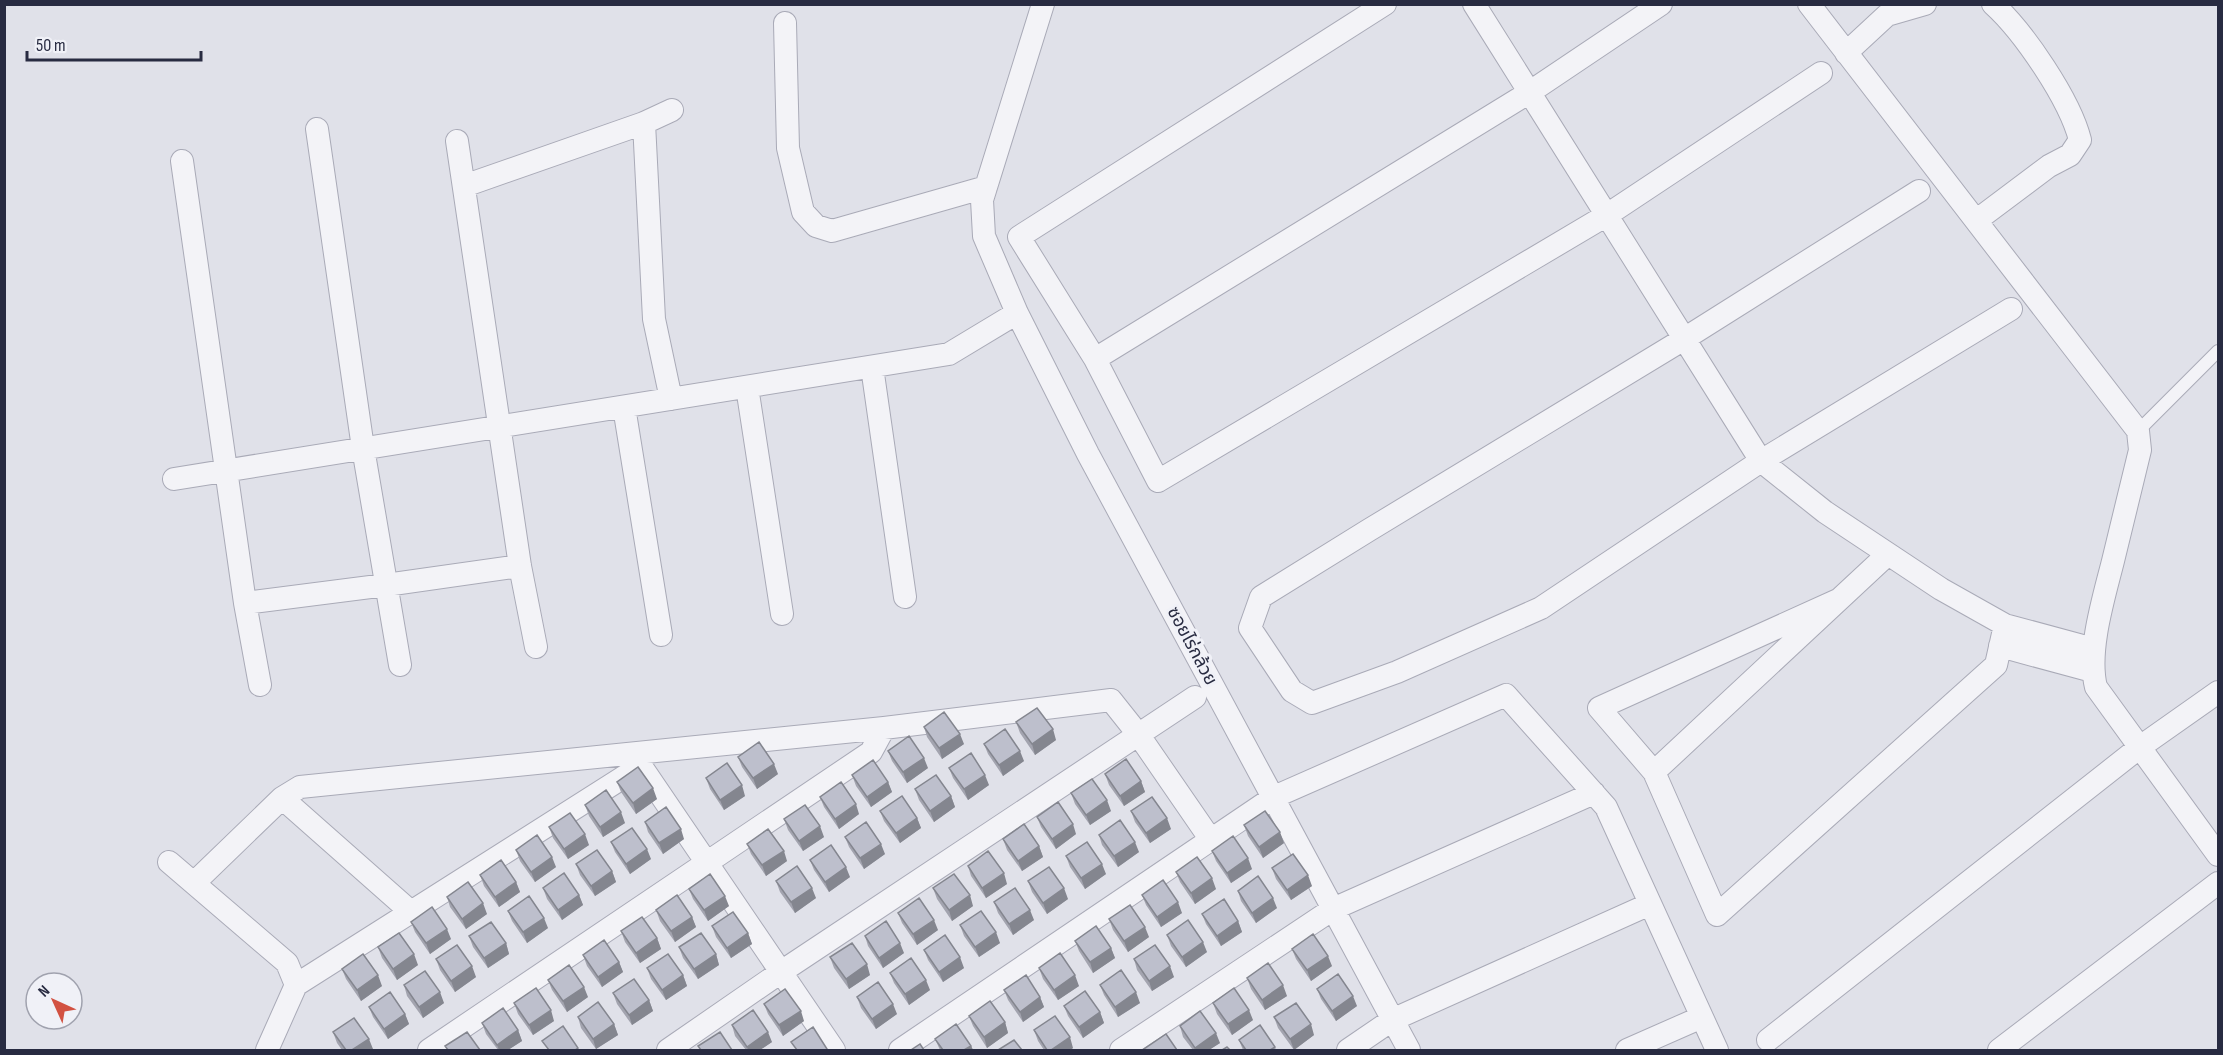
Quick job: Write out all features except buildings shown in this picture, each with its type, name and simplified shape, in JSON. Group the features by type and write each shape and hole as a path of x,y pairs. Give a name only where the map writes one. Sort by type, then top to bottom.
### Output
{"street":[{"path":"785,23 788,148 803,212 816,226 832,231 986,187 1042,4"},
{"path":"1385,4 1019,237 1095,359 1158,481 1606,215 1821,73"},
{"path":"1474,4 1761,461 1825,512 1941,589 2003,635 2093,660"},
{"path":"1095,359 1530,92 1661,4"},
{"path":"1809,4 2138,431 2140,450 2107,585 2093,660 2096,687 2218,855"},
{"path":"1846,53 1887,15 1925,4"},
{"path":"1977,220 2049,166 2070,155 2080,140 2076,123 2061,94 2021,36 1993,4"},
{"path":"464,186 644,123 672,110"},
{"path":"644,123 654,319 671,399"},
{"path":"317,129 363,448 399,666"},
{"path":"457,141 520,566 536,647"},
{"path":"182,161 228,470 245,603 260,685"},
{"name":"ซอยไร่กล้วย","path":"986,187 982,200 984,236 1017,313 1089,454 1409,1050"},
{"path":"1919,191 1684,339 1262,597 1250,628 1292,691 1312,703 1397,672 1541,608 1761,461 2012,309"},
{"path":"174,479 949,354 1017,313"},
{"path":"872,367 905,597"},
{"path":"747,387 782,614"},
{"path":"624,407 661,635"},
{"path":"1654,772 1887,555"},
{"path":"245,603 520,566"},
{"path":"1838,600 1599,708 1654,772 1717,915 1996,666 2003,635"},
{"path":"1768,1040 2140,747 2218,692"},
{"path":"900,1050 1274,797 1506,695 1606,807 1717,1050"},
{"path":"668,1050 1194,697"},
{"path":"194,884 282,798 300,788 640,760 1111,700 1138,734 1211,840"},
{"path":"429,1050 871,752 884,728"},
{"path":"640,760 707,864 834,1050"},
{"path":"267,1050 297,985 640,760"},
{"path":"1121,1050 1333,909 1593,793"},
{"path":"282,798 411,912"},
{"path":"169,862 287,963 297,985"},
{"path":"1999,1050 2218,883"},
{"path":"1348,1050 1392,1020 1650,904"},
{"path":"1627,1050 1702,1017"}],"lane":[{"path":"2138,431 2218,351"}]}
